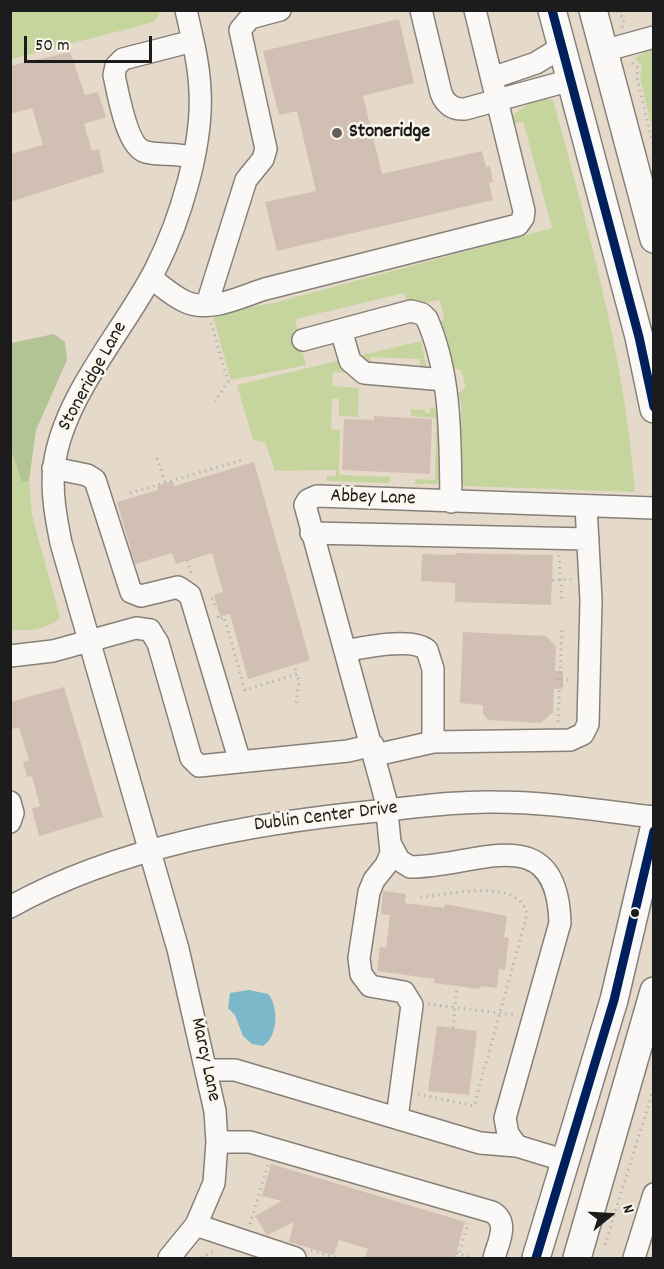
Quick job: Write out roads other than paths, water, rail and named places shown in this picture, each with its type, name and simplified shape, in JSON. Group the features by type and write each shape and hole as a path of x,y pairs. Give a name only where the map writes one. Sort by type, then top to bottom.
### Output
{"main road":[{"path":"552,10 639,337 654,409"},
{"path":"593,10 614,48 654,239"},
{"path":"536,1258 614,1000 654,829"},
{"path":"586,1256 654,991"}],"street":[{"name":"Stoneridge Lane","path":"151,853 89,643 58,526 54,468 61,435 74,406 151,278 173,225 193,158 198,133 200,92 186,10"},
{"path":"207,304 246,180 265,155 266,145 240,30 250,18 280,10"},
{"path":"421,10 445,102 459,109 571,80"},
{"path":"151,278 187,303 207,304 235,300 265,289 518,225 524,213 475,10"},
{"path":"614,48 654,37"},
{"path":"193,41 123,59 116,66 114,75 131,138 137,148 145,152 178,154 193,158"},
{"path":"492,78 536,63 562,47"},
{"path":"303,339 411,311 422,314 427,319 434,334 450,414 451,502"},
{"path":"341,330 350,362 364,373 444,380"},
{"path":"54,468 87,475 95,480 128,587 136,604 153,628 194,762 201,767 433,742 557,740 577,738 583,734 588,724 591,600 585,506"},
{"name":"Abbey Lane","path":"391,845 387,810 374,750 304,509 308,500 317,496 654,508"},
{"path":"311,533 588,539"},
{"path":"128,587 138,596 178,587 190,595 240,762"},
{"path":"10,656 34,654 89,643 143,628 152,632 158,643"},
{"path":"346,651 364,646 412,644 427,650 434,669 433,742"},
{"path":"10,802 14,813 10,822"},
{"name":"Dublin Center Drive","path":"10,907 77,875 262,824 387,810 503,802 654,816"},
{"path":"391,845 389,860 374,880 369,892 359,963 363,978 370,986 404,992 411,1002 397,1118"},
{"path":"391,845 399,860 410,867 508,854 527,857 540,866 555,894 560,923 505,1118 508,1134 517,1146"},
{"name":"Marcy Lane","path":"151,853 188,986 215,1111 218,1142 214,1183 196,1225 170,1258"},
{"path":"206,1070 235,1070 480,1143 517,1146 566,1161"},
{"path":"218,1142 250,1142 492,1212 500,1219 502,1227 494,1258"},
{"path":"634,1258 654,1194"},
{"path":"196,1225 291,1258"}],"water":[{"path":"249,990 268,994 274,1006 274,1029 272,1036 263,1046 252,1044 243,1036 235,1015 228,1008 230,993"}],"place":[{"name":"Stoneridge","path":"337,133"}]}
